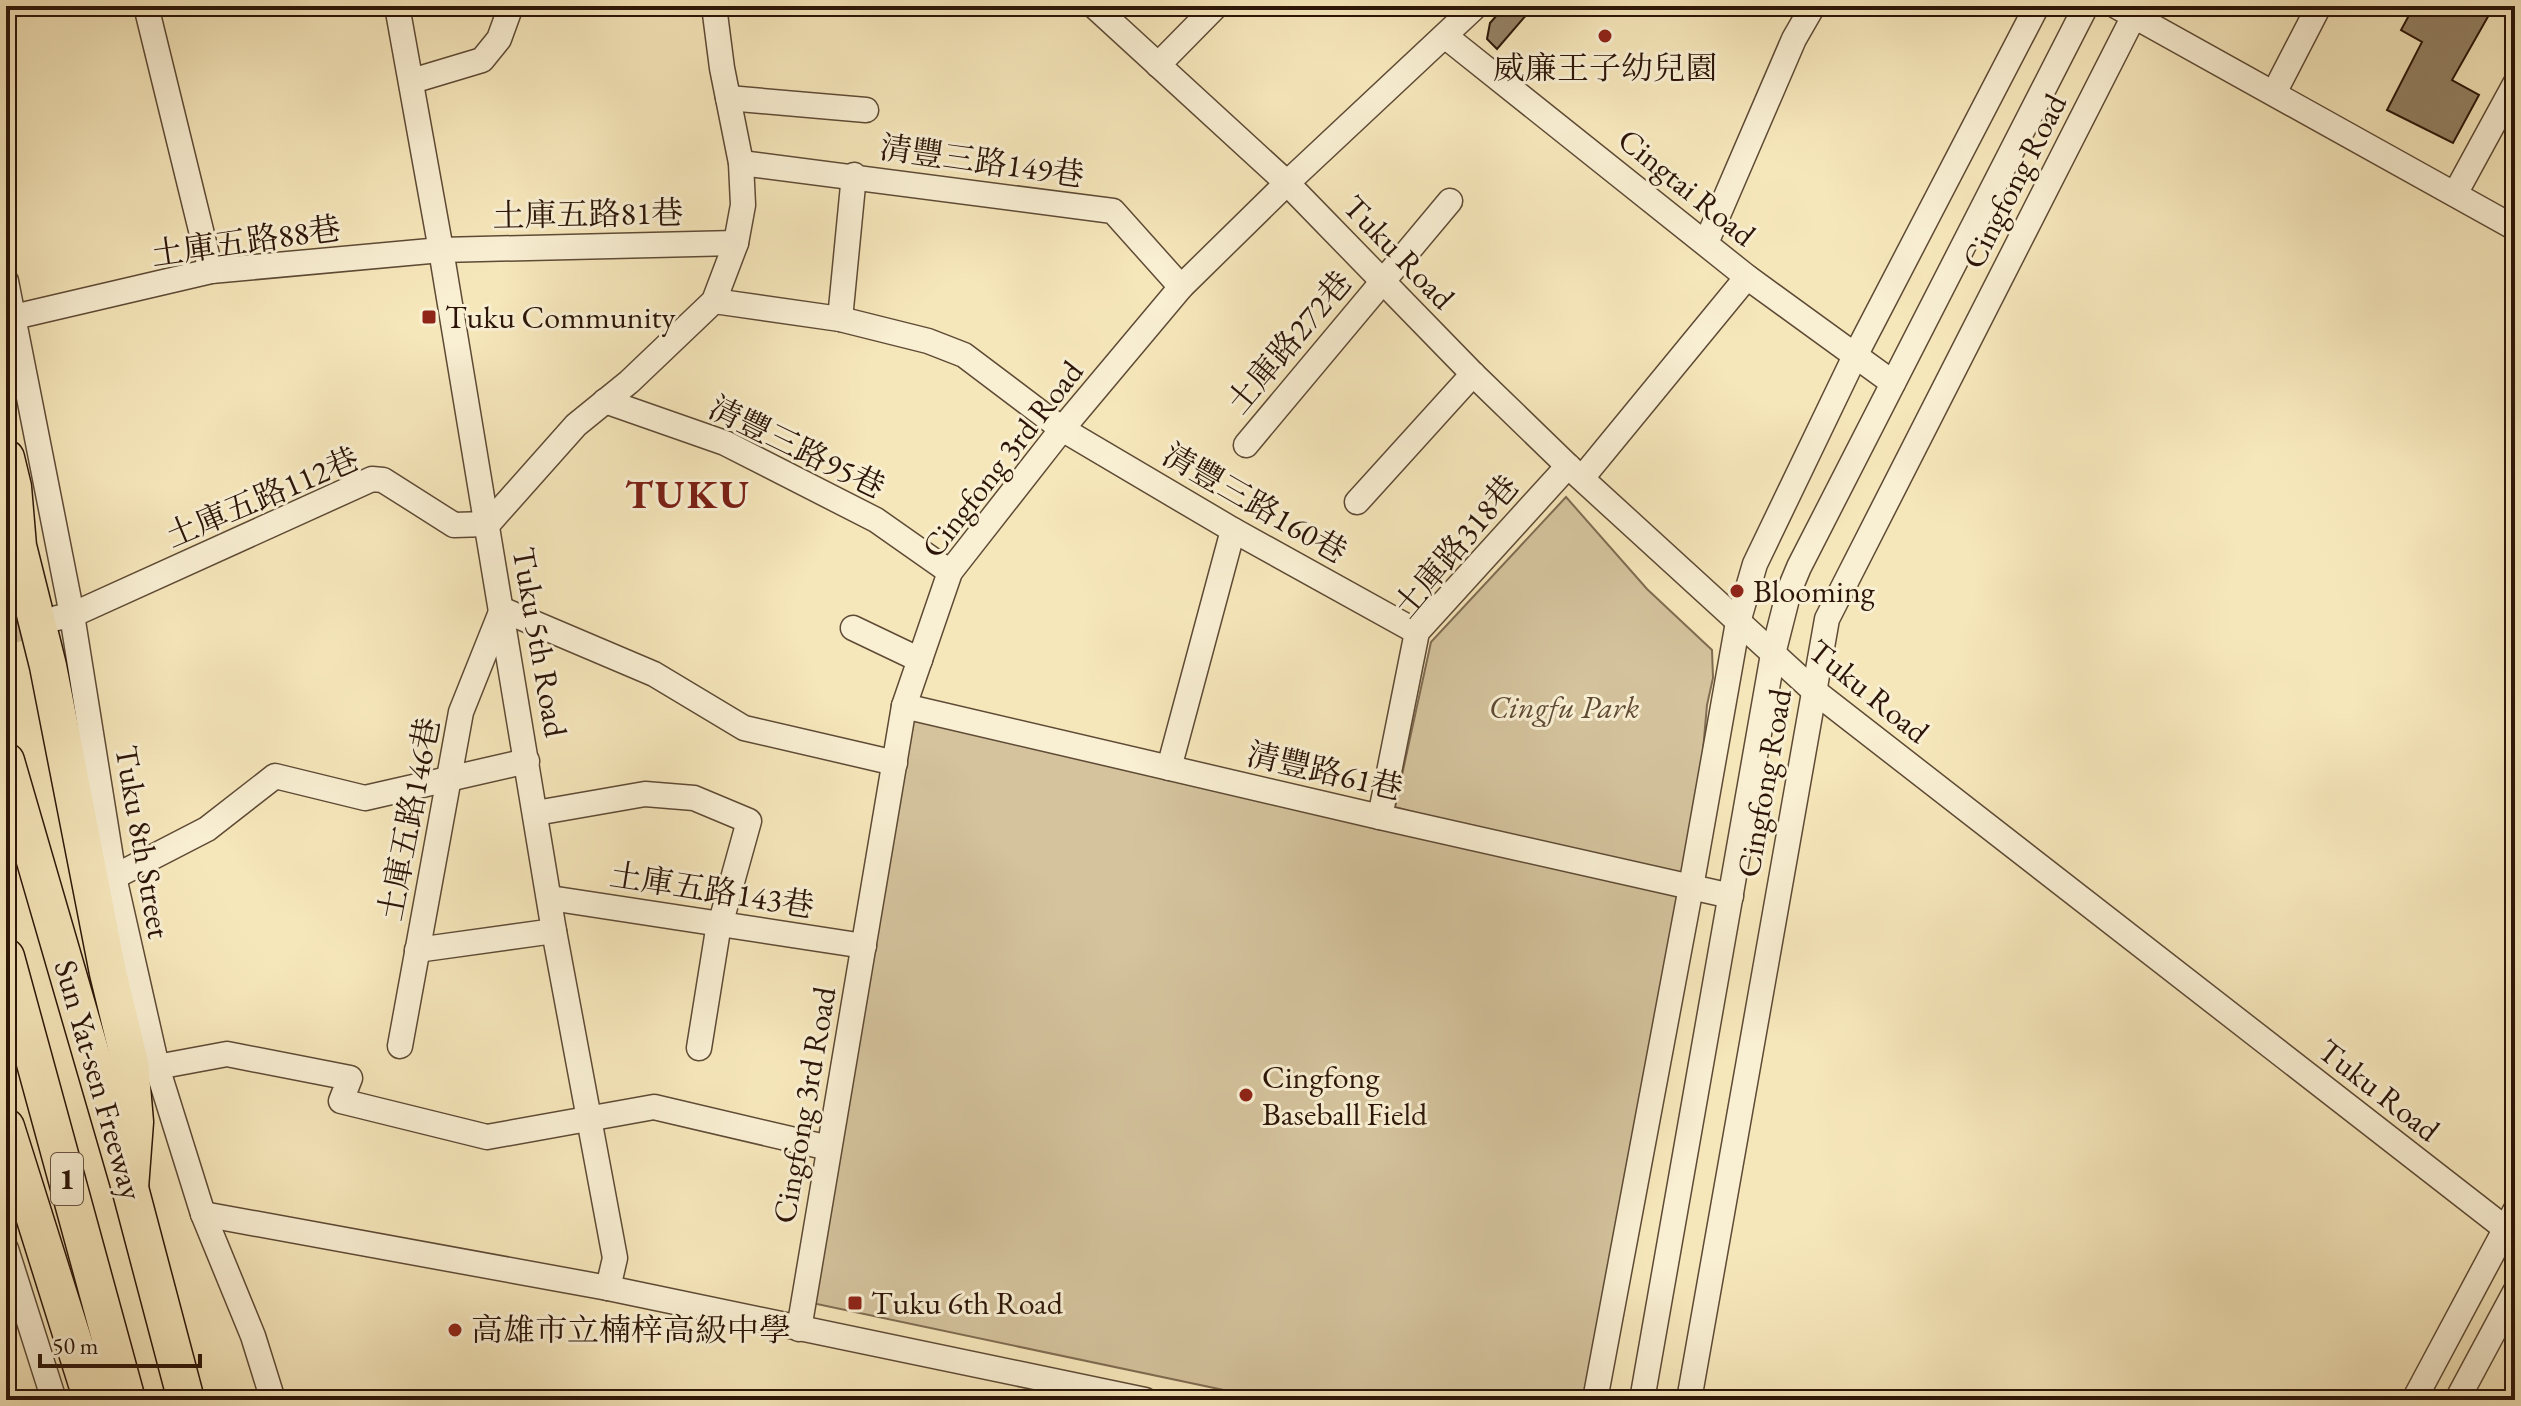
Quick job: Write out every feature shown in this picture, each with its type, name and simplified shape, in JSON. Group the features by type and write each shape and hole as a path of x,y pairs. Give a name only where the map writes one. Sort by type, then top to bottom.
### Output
{"highway":[{"path":"6,458 13,487 12,531 48,666 108,973 130,1063 135,1122 130,1188"},
{"name":"Sun Yat-sen Freeway","path":"6,761 130,1188 186,1400"},
{"name":"Sun Yat-sen Freeway","path":"6,957 127,1400"},
{"path":"6,1127 92,1400"}],"street":[{"path":"146,6 211,271"},
{"name":"Tuku 5th Road","path":"397,6 488,524 554,931 615,1258 608,1288"},
{"path":"412,81 482,60 499,39 511,6"},
{"path":"488,524 576,425 670,345 714,301 736,243 743,205 741,163 714,6"},
{"name":"Tuku Road","path":"1094,6 1287,183 1473,374 1575,472 1813,690 2512,1226"},
{"path":"1158,65 1216,6"},
{"name":"Cingfong 3rd Road","path":"799,1329 904,706 950,572 1062,429 1181,287 1476,6"},
{"path":"1706,243 1794,39 1813,6"},
{"name":"Cingfong Road","path":"1595,1400 1738,622 1765,540 1855,356 2037,6"},
{"name":"Cingfong Road","path":"1642,1400 1773,654 1789,591 2086,6"},
{"path":"2274,93 2319,6"},
{"path":"2129,9 2515,228"},
{"name":"Cingfong Road","path":"1689,1400 1827,619 2129,9"},
{"name":"Cingtai Road","path":"1445,36 1747,277 1893,383"},
{"path":"2455,194 2515,84"},
{"path":"728,98 866,110"},
{"name":"清豐三路149巷","path":"741,163 854,175 1113,211 1181,287"},
{"path":"840,319 854,175"},
{"name":"土庫路272巷","path":"1246,445 1450,201"},
{"name":"土庫五路81巷","path":"441,250 736,243"},
{"name":"土庫五路88巷","path":"14,317 211,271 441,250"},
{"name":"土庫路318巷","path":"1380,817 1417,632 1575,472 1747,277"},
{"name":"Tuku 8th Street","path":"6,281 64,617 114,877 157,1067 203,1214 253,1336 273,1400"},
{"name":"清豐三路160巷","path":"714,301 840,319 928,341 964,355 1062,429 1233,530 1417,632"},
{"path":"1357,502 1473,374"},
{"name":"清豐三路95巷","path":"605,401 725,443 876,520 950,572"},
{"name":"土庫五路112巷","path":"64,617 372,479 383,480 454,525 488,524"},
{"path":"1169,768 1233,530"},
{"path":"501,609 654,674 744,728 895,763"},
{"name":"土庫五路146巷","path":"400,1046 461,712 501,609"},
{"path":"853,628 920,660"},
{"name":"清豐路61巷","path":"904,706 1731,896"},
{"path":"114,877 207,829 275,776 365,798 527,761"},
{"path":"536,813 645,794 694,798 749,821 721,923 699,1048"},
{"name":"土庫五路143巷","path":"550,898 864,946"},
{"path":"417,950 554,931"},
{"path":"157,1067 227,1054 350,1078 341,1101 487,1137 654,1107 829,1148"},
{"path":"203,1214 608,1288 1145,1400"},
{"path":"2414,1400 2512,1226"},
{"path":"6,1249 54,1400"},
{"path":"2457,1400 2515,1292"}],"green space":[{"name":"Cingfong Baseball Field","path":"1566,497 1647,589 1712,650 1713,678 1707,705 1691,887 1584,1400 1271,1400 812,1303 904,706 1660,879 1395,807 1431,642"}],"building":[{"path":"1505,6 1534,6 1497,49 1487,39 1490,23"},
{"path":"2414,6 2494,6 2452,80 2479,95 2453,143 2387,110 2422,42 2401,30"}],"tunnel":[{"path":"6,633 51,620"}],"place":[{"name":"威廉王子幼兒園","path":"1605,36"},
{"name":"Tuku Community","path":"429,317"},
{"name":"Blooming","path":"1737,591"},
{"name":"Cingfong Baseball Field","path":"1246,1095"},
{"name":"Tuku 6th Road","path":"855,1303"},
{"name":"高雄市立楠梓高級中學","path":"455,1330"}],"district":[{"name":"TUKU","path":"688,494"}],"park label":[{"name":"Cingfu Park","path":"1564,707"}]}
